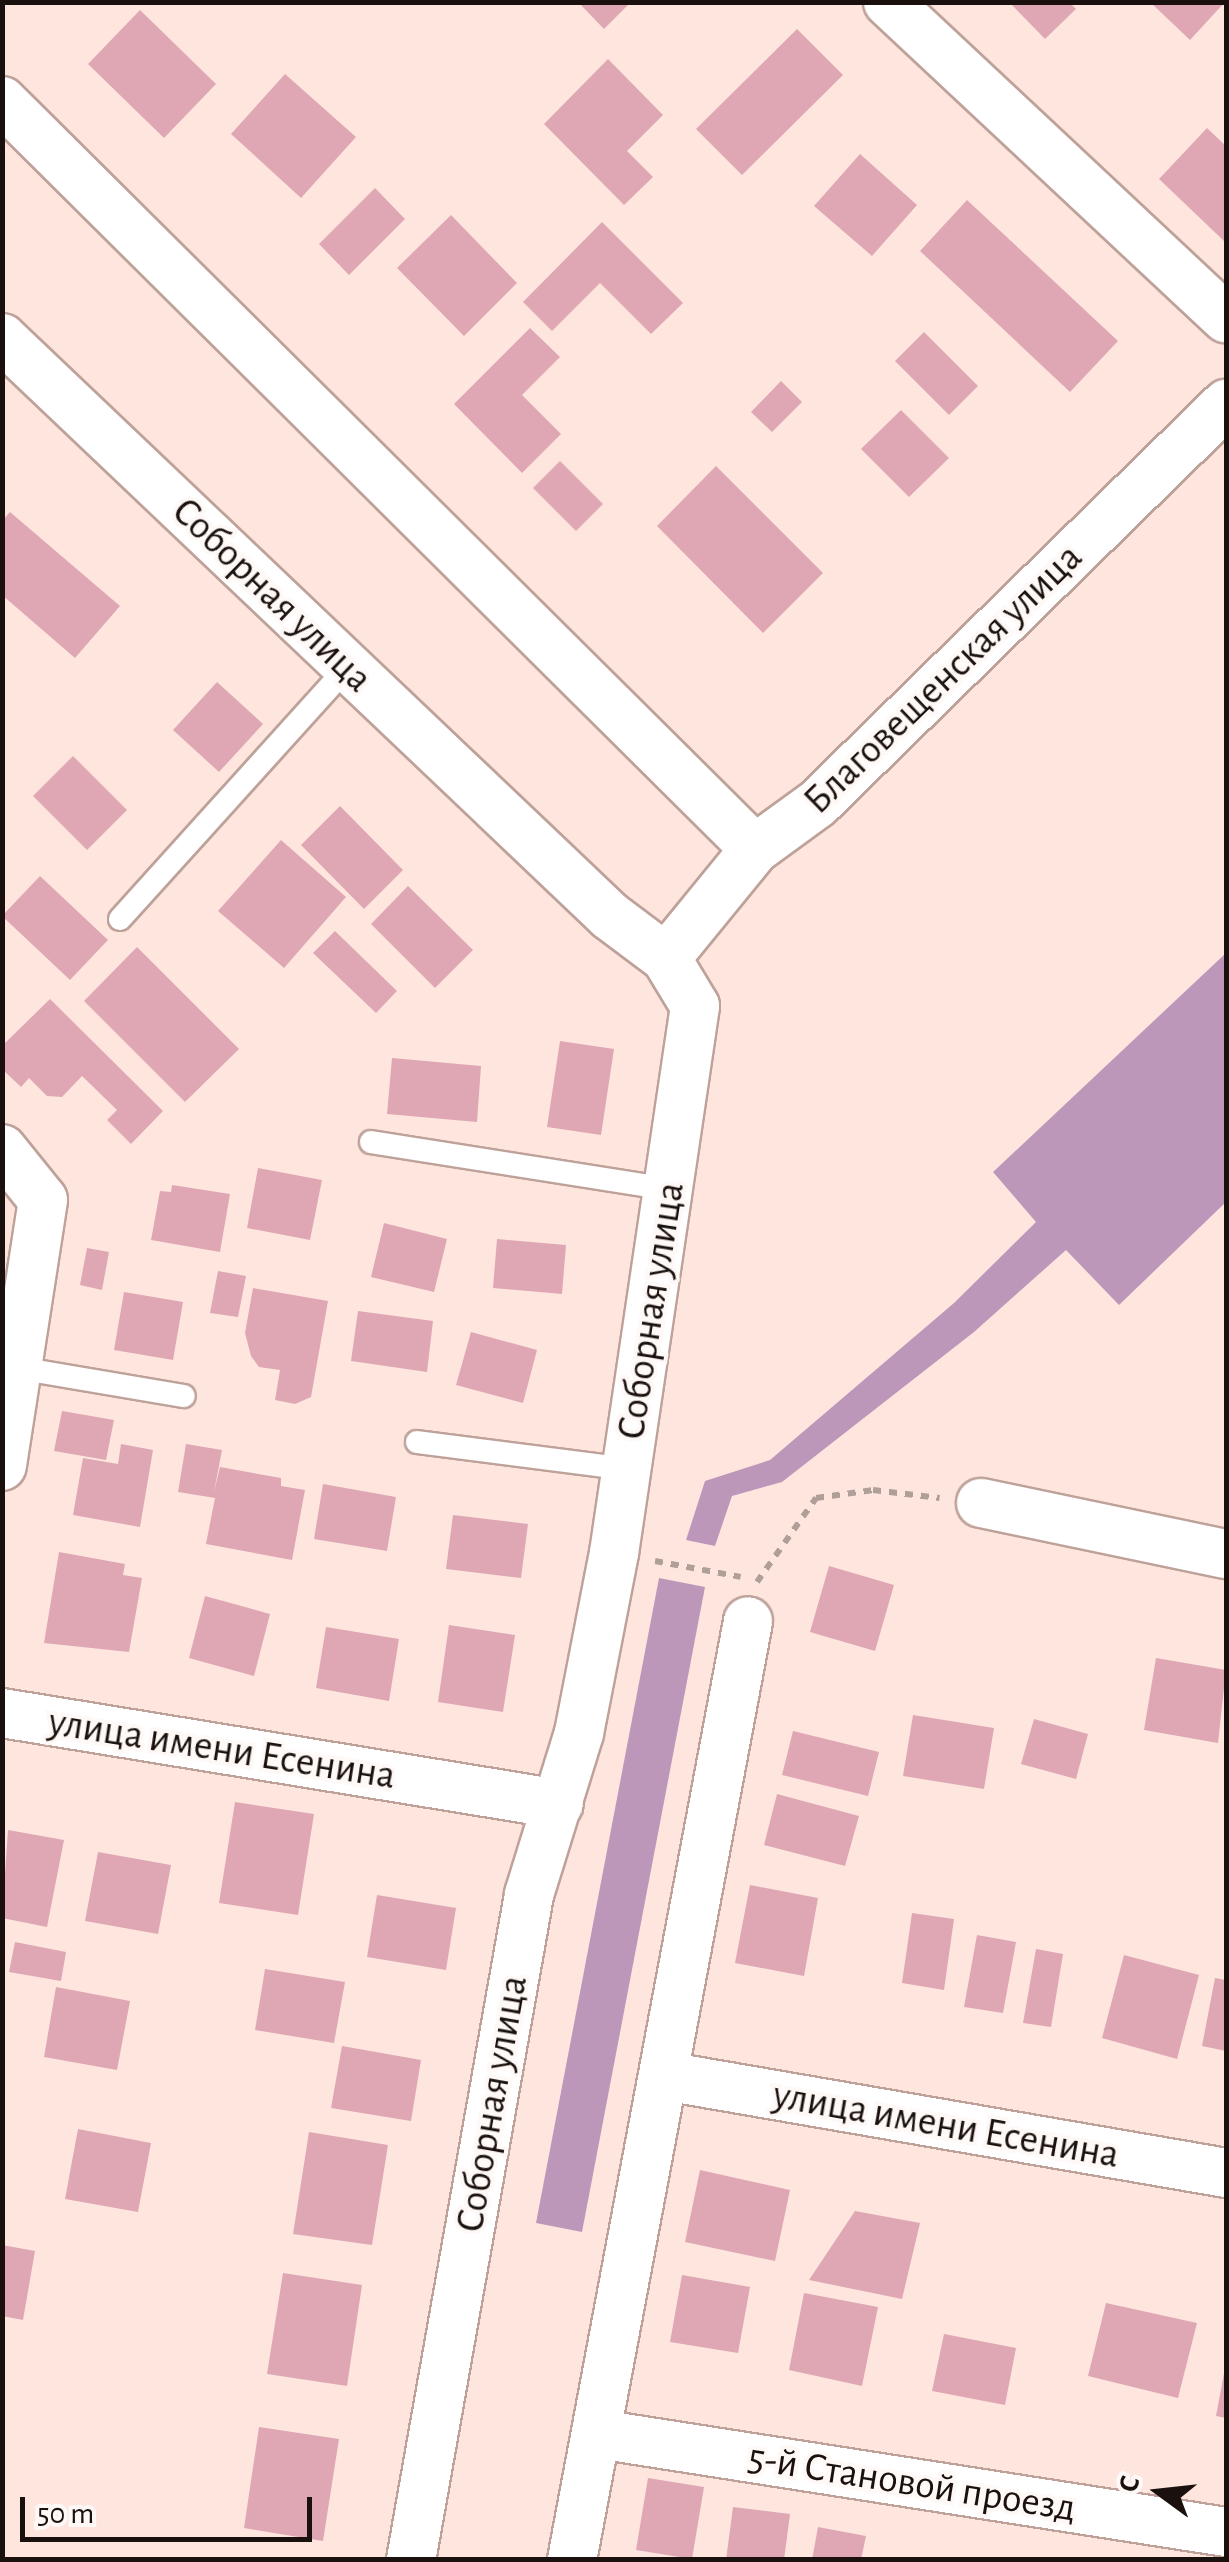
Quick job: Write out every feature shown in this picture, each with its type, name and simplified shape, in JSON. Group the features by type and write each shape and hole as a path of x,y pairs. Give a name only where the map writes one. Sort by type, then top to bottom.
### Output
{"street":[{"path":"888,2 1226,318"},
{"path":"2,101 755,849"},
{"name":"Соборная улица","path":"2,338 610,916 666,958 695,1006 614,1553 559,1804 529,1895 411,2560"},
{"name":"Благовещенская улица","path":"666,958 755,849 818,804 1226,404"},
{"path":"2,1150 43,1200 2,1466"},
{"path":"981,1502 1226,1554"},
{"path":"572,2560 753,1600"},
{"name":"улица имени Есенина","path":"2,1713 559,1804"},
{"name":"улица имени Есенина","path":"665,2076 1226,2173"},
{"name":"5-й Становой проезд","path":"598,2434 1226,2532"}],"lane":[{"path":"120,919 348,668"},
{"path":"371,1142 670,1189"},
{"path":"18,1368 184,1396"},
{"path":"417,1442 627,1469"}],"path":[{"path":"614,1553 753,1600 816,1498 874,1490 981,1502"}],"shaded area":[{"path":"1226,953 1226,1202 1119,1305 1066,1250 974,1332 782,1482 732,1496 715,1546 686,1540 705,1481 770,1460 954,1303 1036,1222 993,1172"},
{"path":"659,1578 705,1587 582,2232 536,2223"}],"building":[{"path":"578,2 631,2 604,29"},
{"path":"1009,2 1069,2 1076,9 1045,39"},
{"path":"1150,2 1225,2 1190,40"},
{"path":"140,10 216,84 164,138 88,64"},
{"path":"797,29 843,75 742,175 696,129"},
{"path":"608,59 663,115 627,151 653,177 624,205 544,124"},
{"path":"285,74 356,137 301,198 231,134"},
{"path":"1207,128 1226,146 1224,241 1159,179"},
{"path":"860,154 917,205 872,256 814,206"},
{"path":"375,188 405,219 349,275 319,244"},
{"path":"967,200 1118,341 1070,392 920,251"},
{"path":"451,215 517,283 464,336 397,268"},
{"path":"602,222 683,303 651,334 600,283 552,331 523,302"},
{"path":"530,328 560,357 522,395 561,434 522,473 454,404"},
{"path":"924,332 978,386 949,415 895,361"},
{"path":"781,381 802,402 772,432 751,412"},
{"path":"901,410 949,458 909,497 861,449"},
{"path":"560,461 603,504 576,531 533,488"},
{"path":"716,466 823,573 763,633 657,526"},
{"path":"10,512 120,606 75,658 2,595 2,521"},
{"path":"217,682 263,724 219,772 173,730"},
{"path":"73,756 127,810 87,850 33,796"},
{"path":"340,806 403,870 364,909 301,845"},
{"path":"281,840 346,897 284,968 218,911"},
{"path":"40,876 108,940 70,980 2,916"},
{"path":"408,886 473,950 435,988 371,924"},
{"path":"335,931 397,991 376,1013 313,953"},
{"path":"137,947 239,1049 185,1102 84,1001"},
{"path":"50,999 163,1111 131,1144 107,1120 117,1110 82,1076 62,1097 47,1096 29,1078 21,1087 2,1069 2,1046"},
{"path":"560,1041 614,1049 601,1135 547,1127"},
{"path":"392,1058 481,1066 477,1122 387,1114"},
{"path":"258,1168 322,1180 310,1240 247,1228"},
{"path":"172,1185 230,1194 220,1252 151,1240 160,1191 171,1192"},
{"path":"384,1223 447,1239 434,1292 371,1277"},
{"path":"497,1239 566,1245 562,1294 493,1288"},
{"path":"87,1248 109,1252 102,1290 80,1285"},
{"path":"218,1271 246,1276 238,1317 210,1313"},
{"path":"253,1288 328,1301 311,1397 295,1404 275,1400 280,1370 259,1367 251,1356 245,1333"},
{"path":"124,1292 183,1302 173,1360 114,1350"},
{"path":"358,1311 433,1321 427,1372 351,1361"},
{"path":"471,1332 537,1350 523,1403 456,1385"},
{"path":"62,1411 114,1420 106,1460 54,1451"},
{"path":"121,1444 153,1450 140,1527 73,1515 83,1458 118,1464"},
{"path":"186,1444 222,1450 214,1492 220,1467 281,1478 281,1486 305,1490 292,1560 206,1544 215,1498 178,1492"},
{"path":"323,1484 396,1497 387,1551 314,1539"},
{"path":"453,1515 528,1524 521,1578 446,1569"},
{"path":"59,1552 125,1564 123,1575 142,1578 129,1652 44,1643"},
{"path":"829,1566 894,1585 875,1651 810,1632"},
{"path":"205,1596 270,1614 254,1676 189,1658"},
{"path":"449,1625 515,1635 503,1712 438,1702"},
{"path":"326,1627 399,1639 389,1701 316,1688"},
{"path":"1156,1658 1226,1670 1218,1743 1144,1730"},
{"path":"913,1715 994,1728 984,1789 903,1776"},
{"path":"1034,1719 1088,1734 1076,1779 1021,1764"},
{"path":"793,1731 879,1752 868,1796 782,1775"},
{"path":"777,1794 859,1816 845,1866 764,1845"},
{"path":"235,1802 314,1814 298,1915 219,1903"},
{"path":"8,1830 64,1840 47,1927 2,1918"},
{"path":"98,1852 171,1865 158,1934 85,1921"},
{"path":"750,1885 818,1898 804,1976 735,1963"},
{"path":"377,1895 456,1908 446,1970 367,1957"},
{"path":"912,1913 954,1919 944,1990 902,1983"},
{"path":"977,1935 1016,1942 1003,2013 964,2007"},
{"path":"15,1942 66,1952 61,1981 9,1972"},
{"path":"1036,1949 1063,1954 1051,2027 1023,2023"},
{"path":"1124,1955 1199,1975 1177,2059 1102,2038"},
{"path":"265,1969 345,1982 334,2043 255,2030"},
{"path":"1215,1978 1226,1980 1226,2051 1202,2046"},
{"path":"56,1987 130,2001 117,2070 44,2057"},
{"path":"342,2046 421,2060 411,2121 331,2108"},
{"path":"78,2129 151,2143 138,2212 65,2199"},
{"path":"309,2132 388,2145 372,2245 293,2234"},
{"path":"700,2170 790,2190 775,2261 685,2242"},
{"path":"855,2211 920,2223 902,2299 809,2280"},
{"path":"2,2245 35,2251 23,2320 2,2316"},
{"path":"283,2273 362,2285 347,2386 267,2374"},
{"path":"682,2275 750,2287 738,2353 670,2342"},
{"path":"804,2293 878,2307 862,2386 789,2370"},
{"path":"1106,2303 1197,2323 1178,2398 1088,2376"},
{"path":"944,2334 1016,2348 1005,2405 932,2391"},
{"path":"1226,2369 1226,2418 1216,2416"},
{"path":"259,2427 339,2439 323,2541 244,2528"},
{"path":"648,2478 704,2487 692,2559 636,2550"},
{"path":"733,2507 790,2514 784,2560 726,2560"},
{"path":"818,2527 866,2536 861,2560 812,2560"}]}
